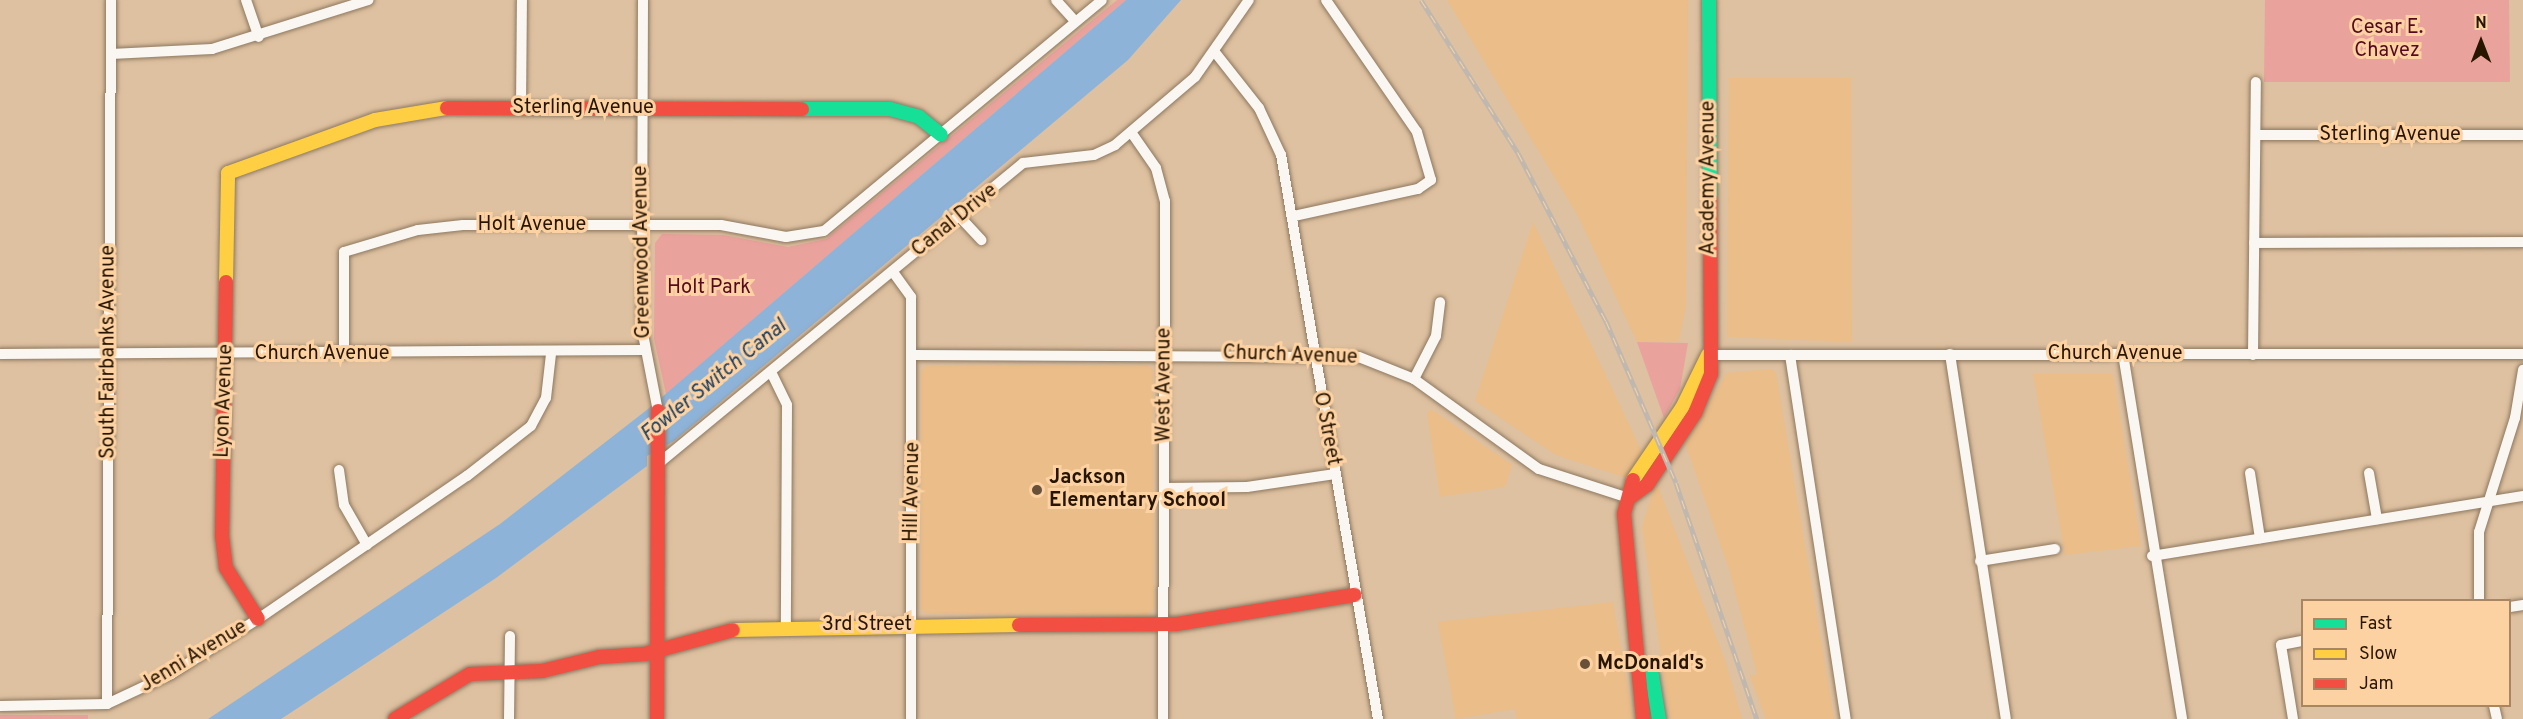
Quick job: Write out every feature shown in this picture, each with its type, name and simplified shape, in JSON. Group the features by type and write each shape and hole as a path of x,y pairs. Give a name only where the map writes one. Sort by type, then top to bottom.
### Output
{"street":[{"name":"South Fairbanks Avenue","path":"107,704 111,0"},
{"path":"246,0 259,37"},
{"path":"111,54 196,51 259,37 368,0"},
{"path":"521,108 522,0"},
{"name":"Greenwood Avenue","path":"643,0 644,350 657,411 657,719"},
{"path":"1056,0 1075,21"},
{"path":"941,135 1102,0"},
{"name":"Canal Drive","path":"658,464 772,374 1023,163 1094,154 1131,132 1186,87 1249,0"},
{"path":"1294,216 1418,189 1431,180 1417,132 1326,0"},
{"name":"Academy Avenue","path":"1629,498 1647,484 1695,413 1711,374 1708,355 1709,0"},
{"name":"O Street","path":"1214,51 1233,69 1268,123 1294,216 1312,354 1378,719"},
{"path":"2253,355 2256,82"},
{"name":"Sterling Avenue","path":"228,173 400,113 521,108 890,109 919,117 941,135"},
{"name":"West Avenue","path":"1131,132 1163,183 1165,354 1163,719"},
{"name":"Holt Avenue","path":"344,354 344,252 442,226 721,225 786,237 824,231 941,135"},
{"name":"Sterling Avenue","path":"2256,135 2523,135"},
{"name":"Lyon Avenue","path":"228,173 223,554 232,581 258,619"},
{"path":"959,216 981,240"},
{"path":"2254,243 2523,242"},
{"name":"Hill Avenue","path":"893,272 910,292 913,355 911,719"},
{"path":"1414,378 1436,336 1440,302"},
{"name":"Church Avenue","path":"0,354 551,354 644,350"},
{"name":"Jenni Avenue","path":"0,706 107,704 171,674 258,619 531,426 546,398 551,354"},
{"name":"Church Avenue","path":"913,355 1312,354 1377,361 1414,378 1539,469 1629,498"},
{"path":"1950,354 2006,719"},
{"path":"2123,354 2152,556 2182,719"},
{"name":"Church Avenue","path":"1708,355 2523,354"},
{"path":"1790,355 1846,719"},
{"path":"2479,599 2477,559 2485,502 2515,418 2523,370"},
{"path":"772,374 787,405 786,625"},
{"path":"339,470 344,505 367,544"},
{"path":"2250,473 2260,538"},
{"path":"2369,473 2377,519"},
{"path":"1165,488 1248,487 1335,474"},
{"path":"2152,556 2523,496"},
{"path":"1629,498 1623,538 1641,665 1636,678 1643,719"},
{"path":"1980,561 2055,549"},
{"name":"3rd Street","path":"395,719 453,680 470,674 509,672 657,651 742,628 786,625 1165,625 1355,595"},
{"path":"509,719 510,636"},
{"path":"2293,719 2282,645 2301,641"},
{"path":"1641,665 1652,676 1659,719"}],"shaded area":[{"path":"1447,0 1688,0 1686,305 1679,342 1637,342 1578,216"},
{"path":"1729,78 1851,78 1852,342 1727,337"},
{"path":"1533,222 1642,452 1626,478 1556,455 1475,401"},
{"name":"Jackson Elementary School","path":"1148,365 1153,370 1154,608 1148,615 927,614 921,609 921,371 926,366"},
{"path":"1772,369 1776,373 1834,719 1766,719 1750,676 1757,674 1729,569 1685,443 1727,373"},
{"path":"2033,374 2113,374 2141,546 2065,555"},
{"path":"1431,409 1512,465 1505,487 1440,497 1427,414"},
{"path":"1656,481 1726,663 1742,719 1670,719 1642,527"},
{"path":"1613,602 1633,719 1517,719 1515,709 1456,719 1438,622"}],"green space":[{"name":"Holt Park","path":"1117,0 1126,0 666,394 654,339 655,243 662,234 723,235 788,247 826,239"},
{"name":"Cesar E. Chavez","path":"2265,0 2509,0 2510,82 2264,82"},
{"path":"1637,342 1688,343 1680,389 1664,418"},
{"path":"0,715 88,715 88,719 0,719"}],"water":[{"name":"Fowler Switch Canal","path":"1126,0 1181,0 1128,60 674,441 647,456 647,466 496,578 281,719 208,719 500,524 648,409"}],"railway":[{"path":"1421,0 1518,153 1606,321 1676,483 1757,719"}],"traffic: fast":[{"path":"1709,0 1710,199"},
{"path":"802,109 890,109 919,117 941,135"},
{"path":"1641,665 1652,676 1659,719"}],"traffic: slow":[{"path":"226,282 228,173 375,120 447,108"},
{"path":"1633,480 1682,408 1708,355"},
{"path":"733,630 1019,625"}],"traffic: jam":[{"path":"447,108 802,109"},
{"path":"1629,498 1647,485 1695,413 1711,374 1710,199"},
{"path":"226,282 222,536 226,568 258,619"},
{"path":"657,719 658,411"},
{"path":"1633,480 1624,514 1643,719"},
{"path":"1019,625 1177,624 1355,595"},
{"path":"395,719 470,674 542,671 599,657 645,654 733,630"}],"place":[{"name":"Jackson Elementary School","path":"1037,490"},
{"name":"McDonald's","path":"1585,664"}]}
